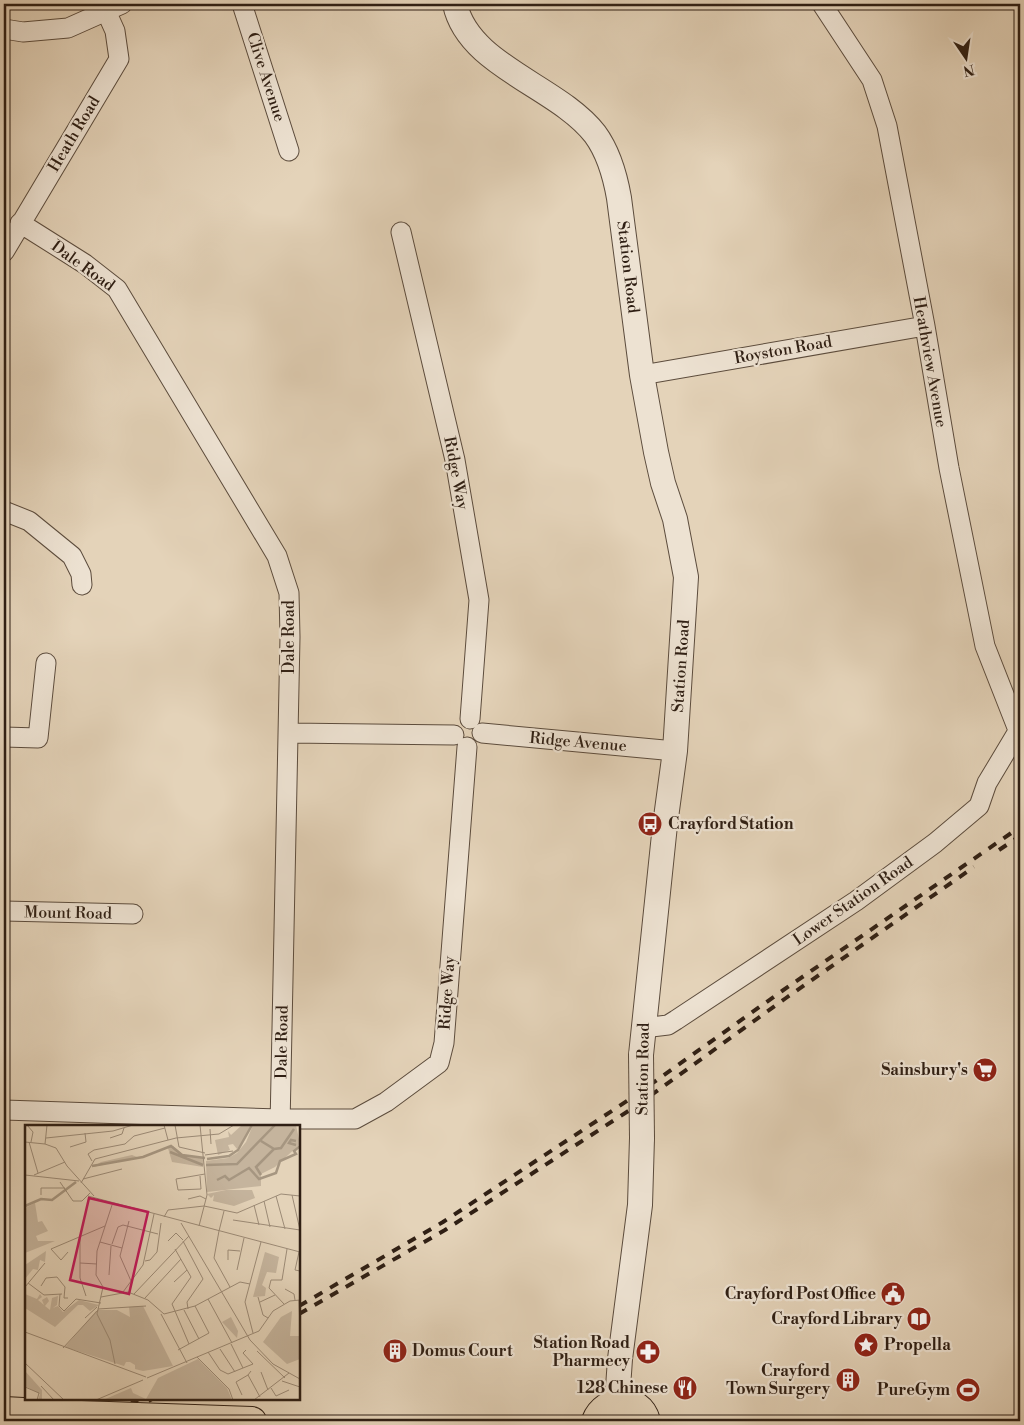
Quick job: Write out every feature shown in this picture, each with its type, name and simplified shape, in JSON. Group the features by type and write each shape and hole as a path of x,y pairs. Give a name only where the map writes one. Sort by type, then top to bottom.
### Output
{"main road":[{"path":"596,1421 601,1411 617,1402 628,1403 638,1408 645,1416 646,1421"},
{"path":"4,1411 77,1409 138,1419 252,1421"}],"street":[{"name":"Clive Avenue","path":"242,4 289,151"},
{"name":"Station Road","path":"455,4 464,27 476,43 492,57 579,118 594,134 606,153 615,176 619,198 642,375 656,452 663,483 675,518 686,577 675,751 665,825 641,1055 642,1138 640,1205 620,1359 617,1402"},
{"name":"Heathview Avenue","path":"822,4 872,80 887,126 925,326 949,468 985,646 1019,729"},
{"path":"4,29 23,32 68,28 114,7"},
{"name":"Heath Road","path":"4,252 119,59 114,7"},
{"name":"Dale Road","path":"20,223 85,264 117,289 277,556 289,592 289,733 280,1123"},
{"name":"Ridge Way","path":"401,232 455,460 479,600 476,726"},
{"name":"Royston Road","path":"642,375 925,326"},
{"path":"4,511 30,521 72,556 81,574 82,585"},
{"path":"4,737 38,738 46,663"},
{"path":"289,733 461,741 475,745 478,742 476,726 460,722 456,726 461,741"},
{"name":"Ridge Avenue","path":"476,726 675,751"},
{"name":"Lower Station Road","path":"643,1028 668,1025 676,1020 856,901 935,843 979,806 987,784 1019,729"},
{"name":"Ridge Way","path":"280,1123 355,1119 386,1102 439,1063 444,1044 461,741"},
{"name":"Mount Road","path":"4,911 133,914"},
{"path":"4,1110 85,1120 280,1123"}],"railway":[{"path":"300,1305 443,1222 633,1097 782,991 1020,827"},
{"path":"999,850 1020,836"},
{"path":"300,1313 445,1230 636,1106 786,998 974,867"},
{"path":"100,1421 137,1400"},
{"path":"133,1410 150,1400"}],"place":[{"name":"Crayford Station","path":"650,824"},
{"name":"Sainsbury's","path":"985,1070"},
{"name":"Crayford Post Office","path":"893,1294"},
{"name":"Crayford Library","path":"919,1319"},
{"name":"Propella","path":"866,1345"},
{"name":"Domus Court","path":"395,1351"},
{"name":"Station Road Pharmecy","path":"648,1352"},
{"name":"Crayford Town Surgery","path":"848,1380"},
{"name":"128 Chinese","path":"685,1388"},
{"name":"PureGym","path":"968,1390"}]}
